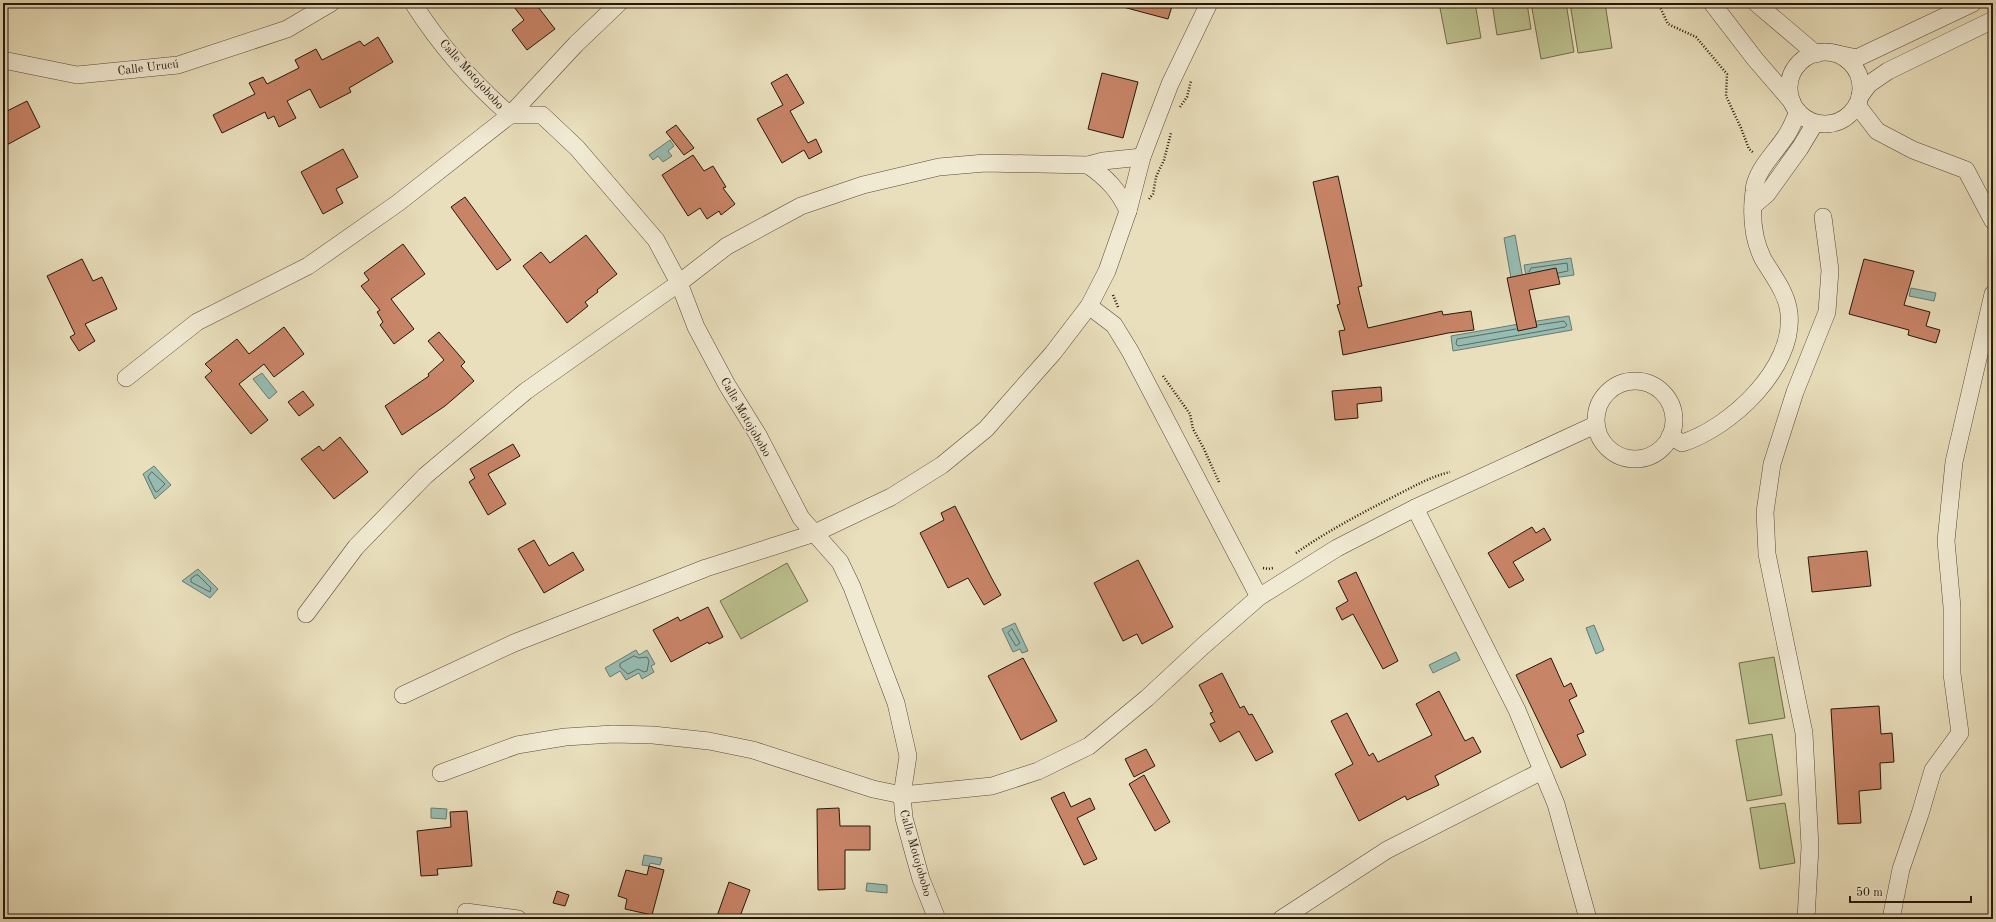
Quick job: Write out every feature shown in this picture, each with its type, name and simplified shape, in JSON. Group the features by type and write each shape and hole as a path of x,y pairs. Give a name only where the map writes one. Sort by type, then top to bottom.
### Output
{"street":[{"name":"Calle Urucú","path":"3,60 78,75 178,65 287,29 331,3"},
{"name":"Calle Motojobobo","path":"413,3 421,16 475,82 510,115 542,115 577,148 656,240 679,283 696,327 723,378 758,435 801,518 840,562 852,587 896,703 908,756 902,795 904,818 919,872 937,919"},
{"path":"126,378 198,322 308,266 398,204 510,115 576,44 619,3"},
{"path":"403,695 514,643 615,603 706,568 815,534 891,497 942,465 986,429 1053,353 1089,306 1108,271 1128,211 1142,158 1170,84 1209,3"},
{"path":"1712,3 1755,59 1795,107 1815,122 1834,123 1843,119 1858,101 1869,84 1888,71 1993,20"},
{"path":"1756,3 1816,54"},
{"path":"1670,436 1682,443 1702,436 1727,421 1743,407 1770,374 1784,352 1789,332 1789,312 1775,277 1763,258 1756,241 1752,222 1756,180 1787,136 1795,107 1789,90 1791,78 1800,63 1816,54 1835,54 1857,58 1973,3"},
{"path":"1835,54 1851,63 1858,74 1861,86 1858,101 1877,131 1913,150 1966,170 1993,221"},
{"path":"1753,206 1767,194 1800,148 1815,122"},
{"path":"306,614 356,547 425,476 526,390 679,283 727,246 801,206 863,185 939,166 985,163 1088,164 1109,160 1142,158"},
{"path":"1088,164 1105,176 1121,196 1128,211"},
{"path":"1806,919 1810,847 1804,733 1767,554 1765,512 1772,464 1806,364 1826,312 1830,270 1823,217"},
{"path":"1891,919 1901,869 1933,770 1960,732 1952,674 1952,607 1946,541 1954,462 1993,294"},
{"path":"1089,306 1114,325 1130,350 1259,597"},
{"path":"1784,352 1806,364"},
{"path":"1629,381 1645,382 1659,388 1669,400 1674,414 1673,430 1670,436 1666,444 1654,454 1640,459 1624,458 1610,452 1600,440 1595,425 1596,410 1603,396 1615,386 1629,381"},
{"path":"441,773 517,745 565,737 606,734 653,735 709,740 753,750 866,787 902,795 992,786 1038,771 1089,746 1147,698 1259,597 1337,548 1415,508 1595,425"},
{"path":"1415,508 1517,710 1556,804 1588,919"},
{"path":"1281,919 1387,850 1542,771"},
{"path":"466,912 518,919"}],"path":[{"path":"1658,3 1668,24 1696,37 1726,74 1726,96 1741,128 1748,149 1768,163"},
{"path":"1179,109 1187,97 1192,77"},
{"path":"1148,201 1153,194 1156,177 1164,160 1171,132"},
{"path":"1114,292 1113,297 1122,312"},
{"path":"1159,370 1190,414 1193,429 1203,447 1220,486"},
{"path":"1292,555 1324,534 1368,510 1435,476 1453,472"},
{"path":"1258,565 1268,569 1274,567"}],"green space":[{"path":"1439,3 1475,3 1481,38 1447,44"},
{"path":"1492,3 1527,3 1531,29 1497,35"},
{"path":"1531,3 1566,3 1574,52 1541,59"},
{"path":"1570,3 1605,3 1612,48 1578,53"},
{"path":"787,563 808,601 741,639 720,601"},
{"path":"1774,657 1785,718 1749,724 1739,663"},
{"path":"1772,734 1782,795 1747,801 1736,740"},
{"path":"1785,803 1795,863 1760,869 1750,808"}],"water":[{"path":"670,140 674,146 668,151 672,156 663,162 658,156 653,160 649,155"},
{"path":"1515,235 1531,322 1569,316 1572,330 1453,351 1451,336 1519,324 1504,238"},
{"path":"1571,258 1574,275 1527,282 1524,265"},
{"path":"1911,288 1936,293 1934,301 1909,296"},
{"path":"262,373 277,392 269,399 253,379"},
{"path":"154,466 171,485 155,499 143,474"},
{"path":"198,569 218,589 210,598 182,581"},
{"path":"1015,623 1028,651 1022,653 1020,649 1013,652 1002,629"},
{"path":"1594,625 1604,650 1596,654 1586,628"},
{"path":"636,650 639,655 647,650 655,664 651,666 654,672 642,679 639,673 626,680 620,671 610,677 605,668"},
{"path":"1456,652 1460,660 1433,673 1429,665"},
{"path":"431,808 447,809 446,819 431,818"},
{"path":"644,855 662,858 660,865 650,863 649,866 642,865"},
{"path":"867,883 887,885 887,893 866,891"}],"building":[{"path":"511,3 535,3 555,29 527,50 512,30 524,20"},
{"path":"1123,3 1173,3 1168,19 1123,7"},
{"path":"378,37 393,62 349,88 351,92 320,108 310,89 287,101 296,118 279,127 274,116 268,119 265,112 222,133 213,115 255,94 249,83 263,77 267,84 299,68 295,60 316,49 322,60 360,41 364,46"},
{"path":"1102,73 1138,82 1123,138 1088,129"},
{"path":"787,74 804,103 790,111 808,143 816,139 822,152 809,159 804,150 782,163 757,119 783,105 771,83"},
{"path":"27,101 40,127 3,147 3,113"},
{"path":"676,125 694,148 684,155 666,132"},
{"path":"343,149 358,177 336,189 343,203 323,214 301,172"},
{"path":"693,155 704,171 713,166 726,187 723,188 735,204 721,215 719,211 707,219 700,208 688,216 662,175"},
{"path":"1338,176 1362,286 1358,287 1368,328 1442,311 1443,315 1471,311 1474,330 1448,333 1343,355 1339,331 1345,330 1337,305 1340,304 1313,182"},
{"path":"465,197 511,260 497,270 451,207"},
{"path":"586,235 617,274 597,290 598,292 585,302 588,306 567,323 523,266 541,252 550,263"},
{"path":"403,244 425,274 391,299 414,329 394,344 380,325 383,322 377,312 380,310 361,286 369,280 364,273"},
{"path":"82,259 93,281 102,277 117,309 85,324 95,341 79,351 70,337 75,334 47,276"},
{"path":"1864,259 1914,271 1904,305 1930,312 1926,326 1940,330 1936,343 1908,335 1909,330 1849,314"},
{"path":"1556,268 1560,284 1529,290 1537,327 1518,331 1507,278"},
{"path":"284,327 304,354 274,377 264,364 239,384 268,420 251,434 205,377 212,371 205,364 237,339 249,354"},
{"path":"439,332 465,362 461,366 474,381 445,406 402,435 385,406 429,376 428,374 444,360 428,341"},
{"path":"1381,387 1382,401 1357,404 1358,418 1335,420 1332,391"},
{"path":"303,391 314,405 299,416 288,402"},
{"path":"340,437 368,472 334,499 301,459 319,446 323,451"},
{"path":"513,444 520,456 488,474 506,504 488,515 469,482 475,478 470,469"},
{"path":"955,506 1001,595 984,605 968,578 948,588 920,533 944,520 941,513"},
{"path":"1532,527 1536,533 1544,528 1551,540 1513,562 1524,580 1509,588 1488,553"},
{"path":"534,540 549,566 573,552 584,570 544,593 518,549"},
{"path":"1867,551 1871,586 1812,592 1808,557"},
{"path":"1138,560 1173,627 1142,644 1137,634 1123,641 1094,583"},
{"path":"1356,572 1398,661 1383,669 1353,614 1342,620 1336,608 1348,601 1338,581"},
{"path":"708,607 723,637 709,644 708,642 671,662 653,630 678,617 680,621"},
{"path":"1023,658 1057,721 1021,740 988,676"},
{"path":"1551,658 1564,687 1571,683 1577,696 1569,700 1584,732 1577,735 1586,755 1561,768 1516,675"},
{"path":"1222,673 1240,708 1244,706 1249,715 1252,714 1273,752 1256,761 1239,731 1220,742 1210,724 1215,722 1210,713 1213,712 1199,685"},
{"path":"1439,691 1465,741 1473,737 1481,752 1435,776 1439,785 1407,800 1405,796 1359,821 1335,774 1353,764 1331,721 1347,713 1369,756 1373,753 1378,762 1432,735 1416,704"},
{"path":"1879,706 1881,734 1892,733 1894,762 1880,763 1881,789 1859,791 1861,823 1838,824 1831,709"},
{"path":"1146,749 1155,766 1134,777 1125,759"},
{"path":"1144,775 1170,822 1155,831 1129,784"},
{"path":"1064,792 1071,807 1090,798 1095,809 1077,818 1097,859 1084,865 1051,798"},
{"path":"839,808 840,826 870,826 870,850 845,850 845,889 818,890 817,809"},
{"path":"467,811 472,866 437,869 438,875 421,876 417,831 451,827 450,812"},
{"path":"649,866 664,870 652,915 625,909 627,899 618,896 626,870 647,875"},
{"path":"729,882 750,890 739,919 716,919"},
{"path":"557,891 569,895 565,906 553,903"}]}
